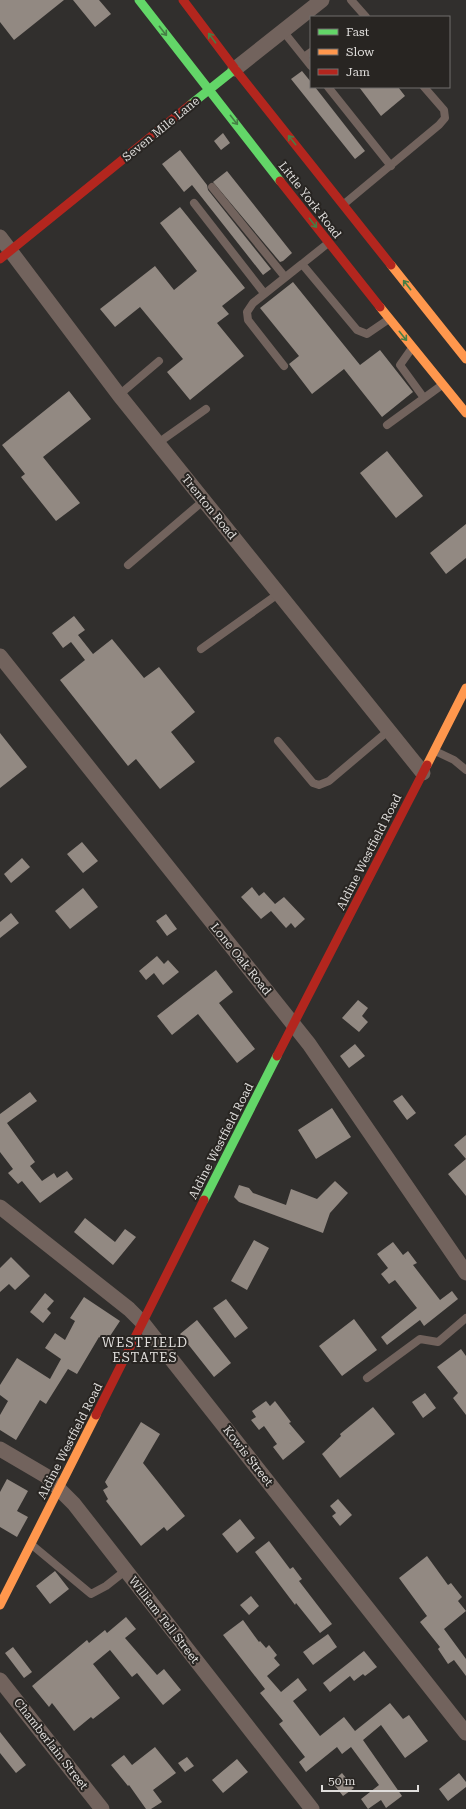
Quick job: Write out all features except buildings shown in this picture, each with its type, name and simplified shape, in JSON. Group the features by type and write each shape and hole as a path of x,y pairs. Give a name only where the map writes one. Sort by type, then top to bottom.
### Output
{"main road":[{"name":"Little York Road","path":"139,0 210,89 328,243 466,413"},
{"name":"Little York Road","path":"183,0 235,69 466,359"},
{"name":"Seven Mile Lane","path":"6,254 235,69"},
{"name":"Aldine Westfield Road","path":"0,1605 293,1024 434,751 464,698 466,688"}],"street":[{"name":"Seven Mile Lane","path":"235,69 322,0"},
{"name":"Trenton Road","path":"0,236 6,254 423,773"},
{"name":"Lone Oak Road","path":"0,656 309,1044 466,1273"},
{"name":"Kowis Street","path":"0,1207 129,1309 142,1322 466,1733"},
{"name":"William Tell Street","path":"0,1449 46,1476 74,1504 312,1809"},
{"name":"Chamberlain Street","path":"0,1680 102,1809"}],"lane":[{"path":"351,0 360,15"},
{"path":"283,31 310,65"},
{"path":"304,57 310,53"},
{"path":"329,88 391,166"},
{"path":"343,205 391,166 439,125 445,118 444,110 425,88"},
{"path":"212,187 285,278"},
{"path":"194,203 264,293"},
{"path":"284,366 247,316 248,307 328,243"},
{"path":"302,264 356,330 367,334 374,331 389,318"},
{"path":"413,348 400,365 424,398"},
{"path":"119,395 159,361"},
{"path":"387,425 443,384"},
{"path":"158,443 206,409"},
{"path":"128,565 204,500"},
{"path":"200,649 278,594"},
{"path":"278,741 313,783 319,785 330,781 388,731"},
{"path":"434,751 454,760 466,770"},
{"path":"367,1378 420,1339 438,1342 466,1318"},
{"path":"31,1544 91,1594 106,1586 125,1571"}],"traffic: fast":[{"path":"139,0 280,181"},
{"path":"190,105 235,69"},
{"path":"204,1200 277,1056"}],"traffic: slow":[{"path":"391,265 466,359"},
{"path":"380,307 466,413"},
{"path":"427,765 466,688"},
{"path":"0,1605 96,1415"}],"traffic: jam":[{"path":"183,0 235,69 391,265"},
{"path":"0,259 190,105"},
{"path":"280,181 380,307"},
{"path":"277,1056 427,765"},
{"path":"96,1415 204,1200"}],"district":[{"name":"WESTFIELD ESTATES","path":"145,1350"}]}
